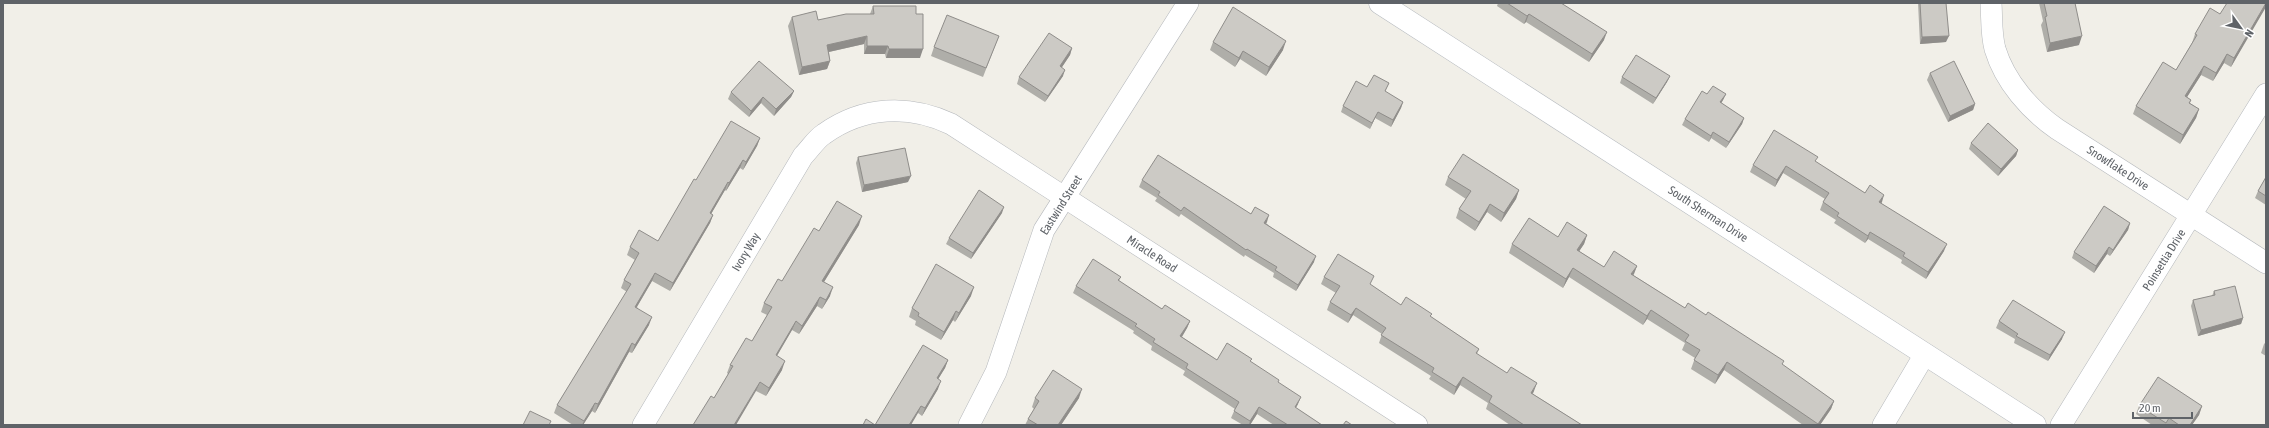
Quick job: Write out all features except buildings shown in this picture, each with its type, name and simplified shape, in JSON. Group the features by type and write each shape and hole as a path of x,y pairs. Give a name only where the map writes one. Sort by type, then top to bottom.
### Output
{"street":[{"name":"Eastwind Street","path":"970,425 996,372 1039,240 1188,3"},
{"name":"South Sherman Drive","path":"1380,3 2035,425"},
{"name":"Snowflake Drive","path":"1991,3 1991,20 1995,48 2006,74 2017,90 2043,118 2266,263"},
{"name":"Poinsettia Drive","path":"2061,425 2266,94"},
{"name":"Miracle Road","path":"878,111 900,109 938,117 951,124 1417,425"},
{"name":"Ivory Way","path":"643,425 803,156 823,134 840,123 878,111"},
{"path":"1883,425 1925,354"}]}
